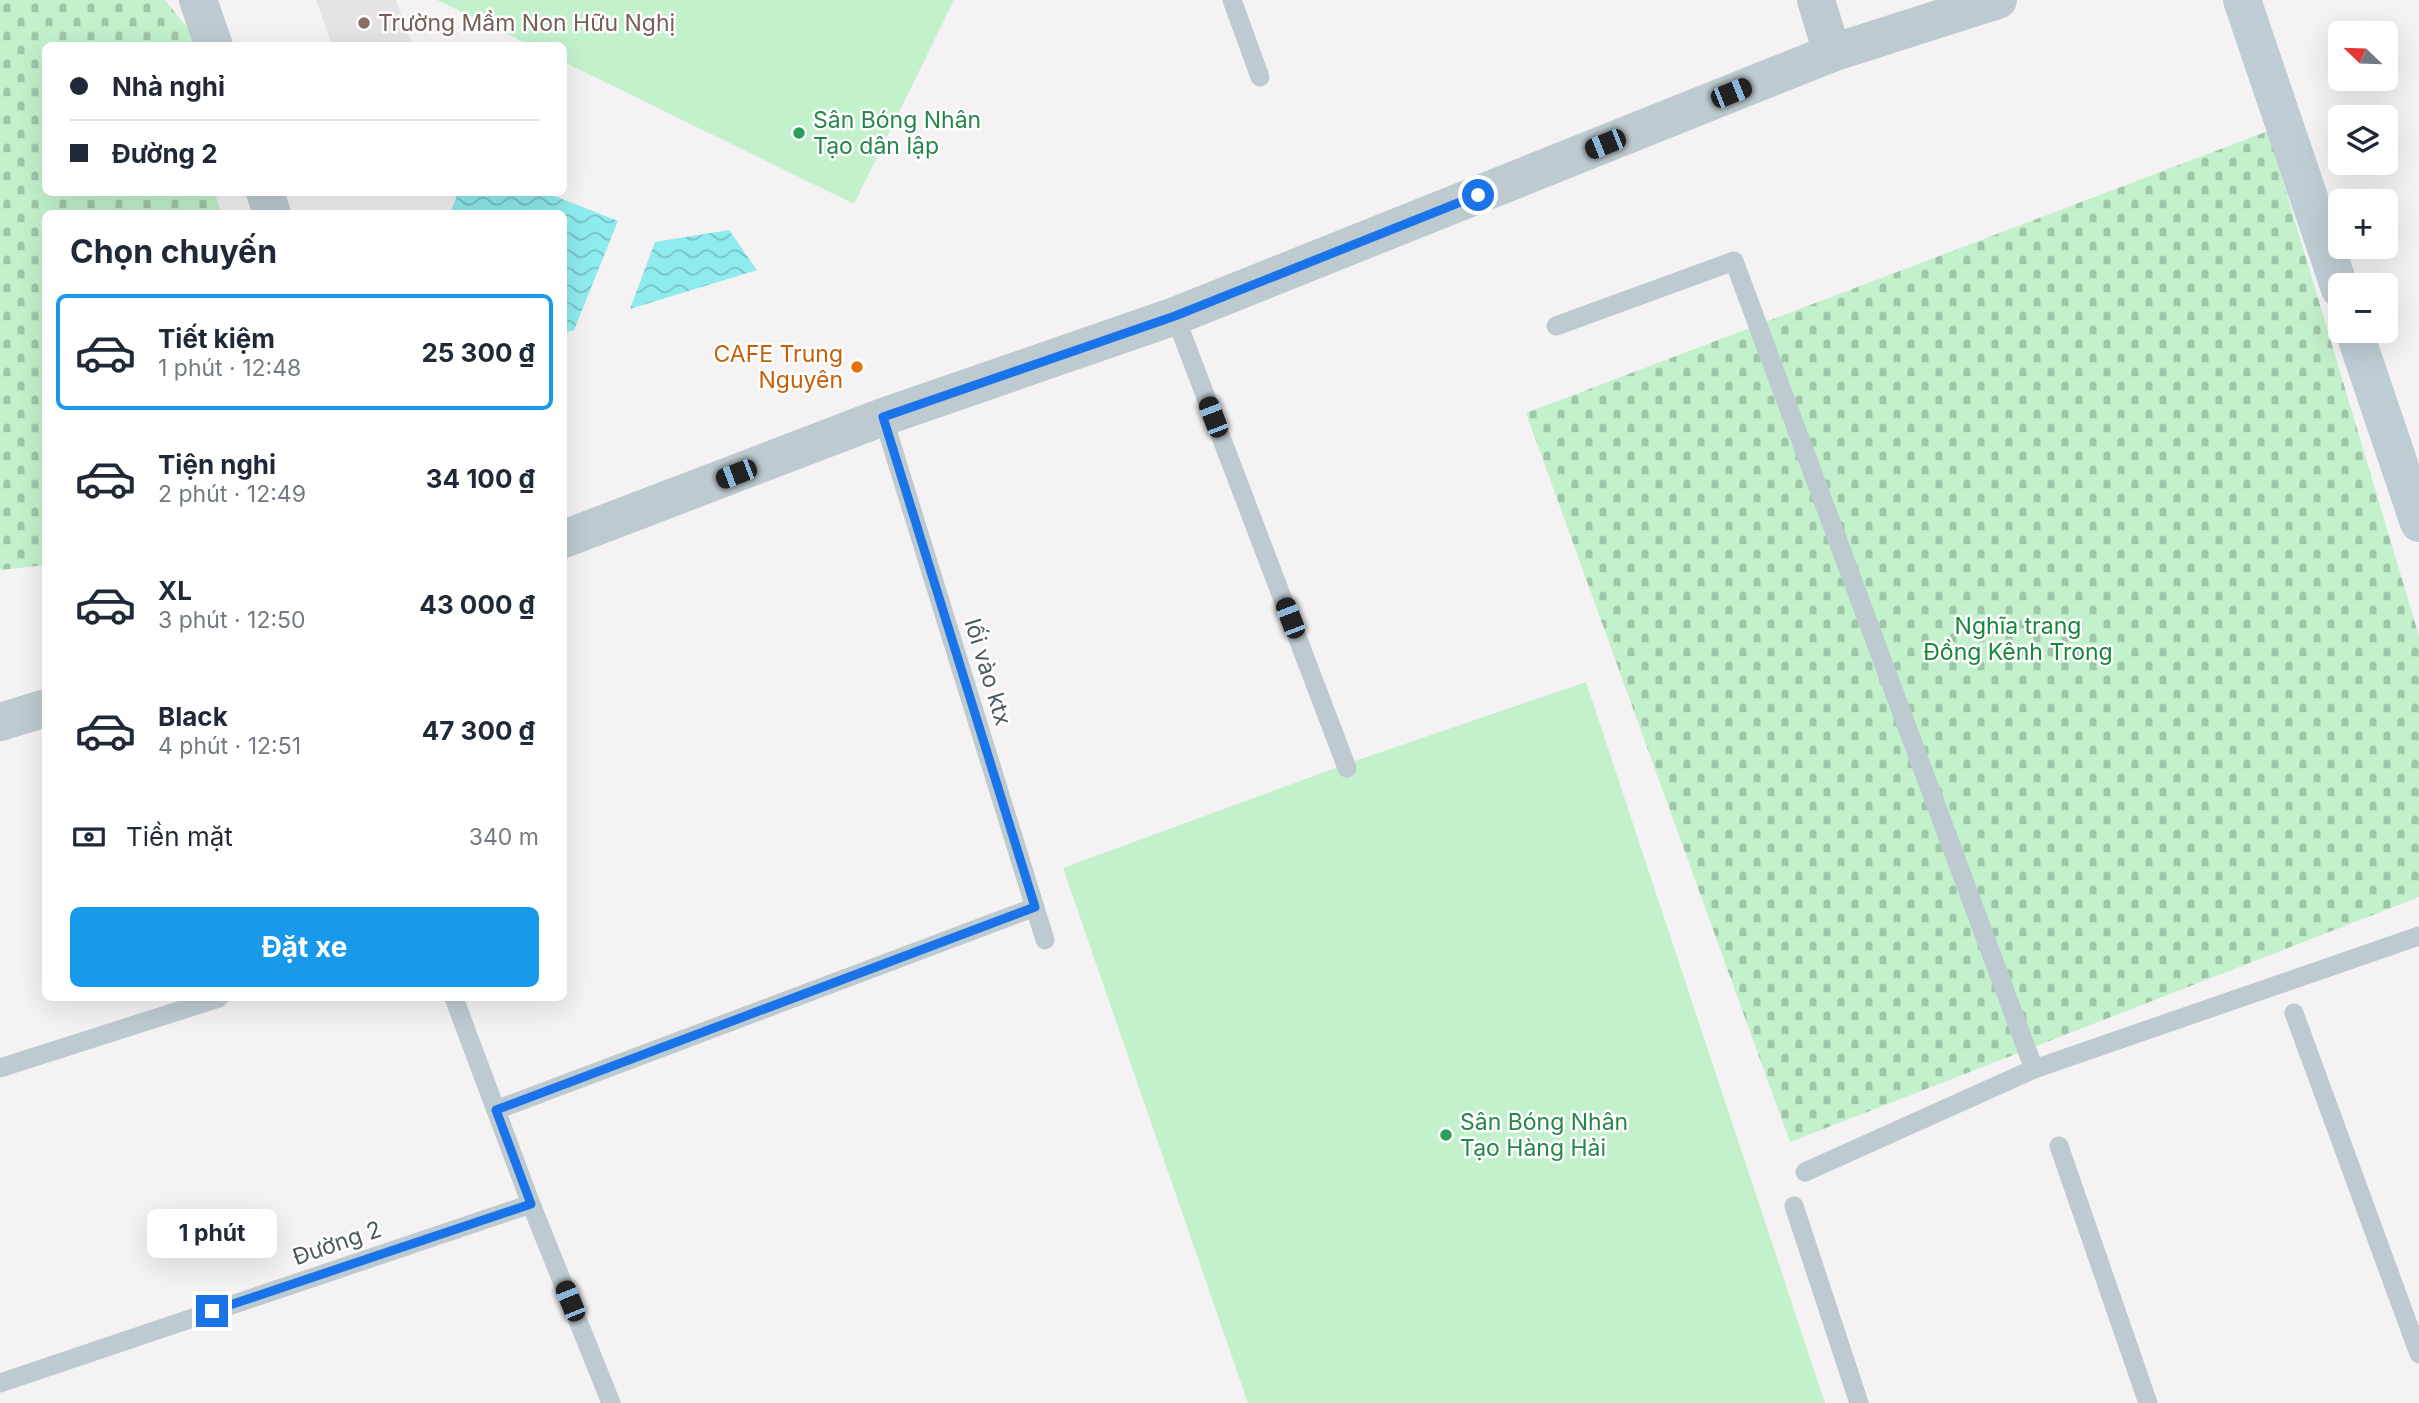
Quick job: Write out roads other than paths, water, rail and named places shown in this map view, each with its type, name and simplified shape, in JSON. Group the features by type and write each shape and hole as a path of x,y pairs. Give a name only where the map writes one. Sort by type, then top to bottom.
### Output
{"street":[{"path":"198,0 213,42"},
{"path":"1816,0 1832,53"},
{"path":"567,538 883,417 1175,316 1832,53 1998,0"},
{"path":"2242,0 2335,273"},
{"path":"2358,343 2419,523"},
{"path":"0,722 42,709"}],"lane":[{"path":"1231,0 1259,77"},
{"path":"1556,326 1734,261 2034,1069"},
{"path":"1175,316 1347,768"},
{"name":"lối vào ktx","path":"883,417 1045,940"},
{"path":"496,1110 1035,907"},
{"path":"1805,1172 2034,1069 2419,936"},
{"path":"0,1068 210,1001"},
{"path":"455,1001 607,1402"},
{"path":"2294,1013 2419,1354"},
{"path":"2059,1146 2148,1403"},
{"name":"Đường 2","path":"0,1383 531,1204"},
{"path":"1794,1206 1858,1403"}],"water":[{"path":"457,196 555,196 618,221 574,330 567,332 567,210 451,210"},
{"path":"729,230 757,270 630,309 655,242"}],"place":[{"name":"Trường Mầm Non Hữu Nghị","path":"364,23"},
{"name":"Sân Bóng Nhân Tạo dân lập","path":"799,133"},
{"name":"CAFE Trung Nguyên","path":"857,367"},
{"name":"Sân Bóng Nhân Tạo Hàng Hải","path":"1446,1135"}],"park label":[{"name":"Nghĩa trang Đồng Kênh Trong","path":"2018,639"}]}
